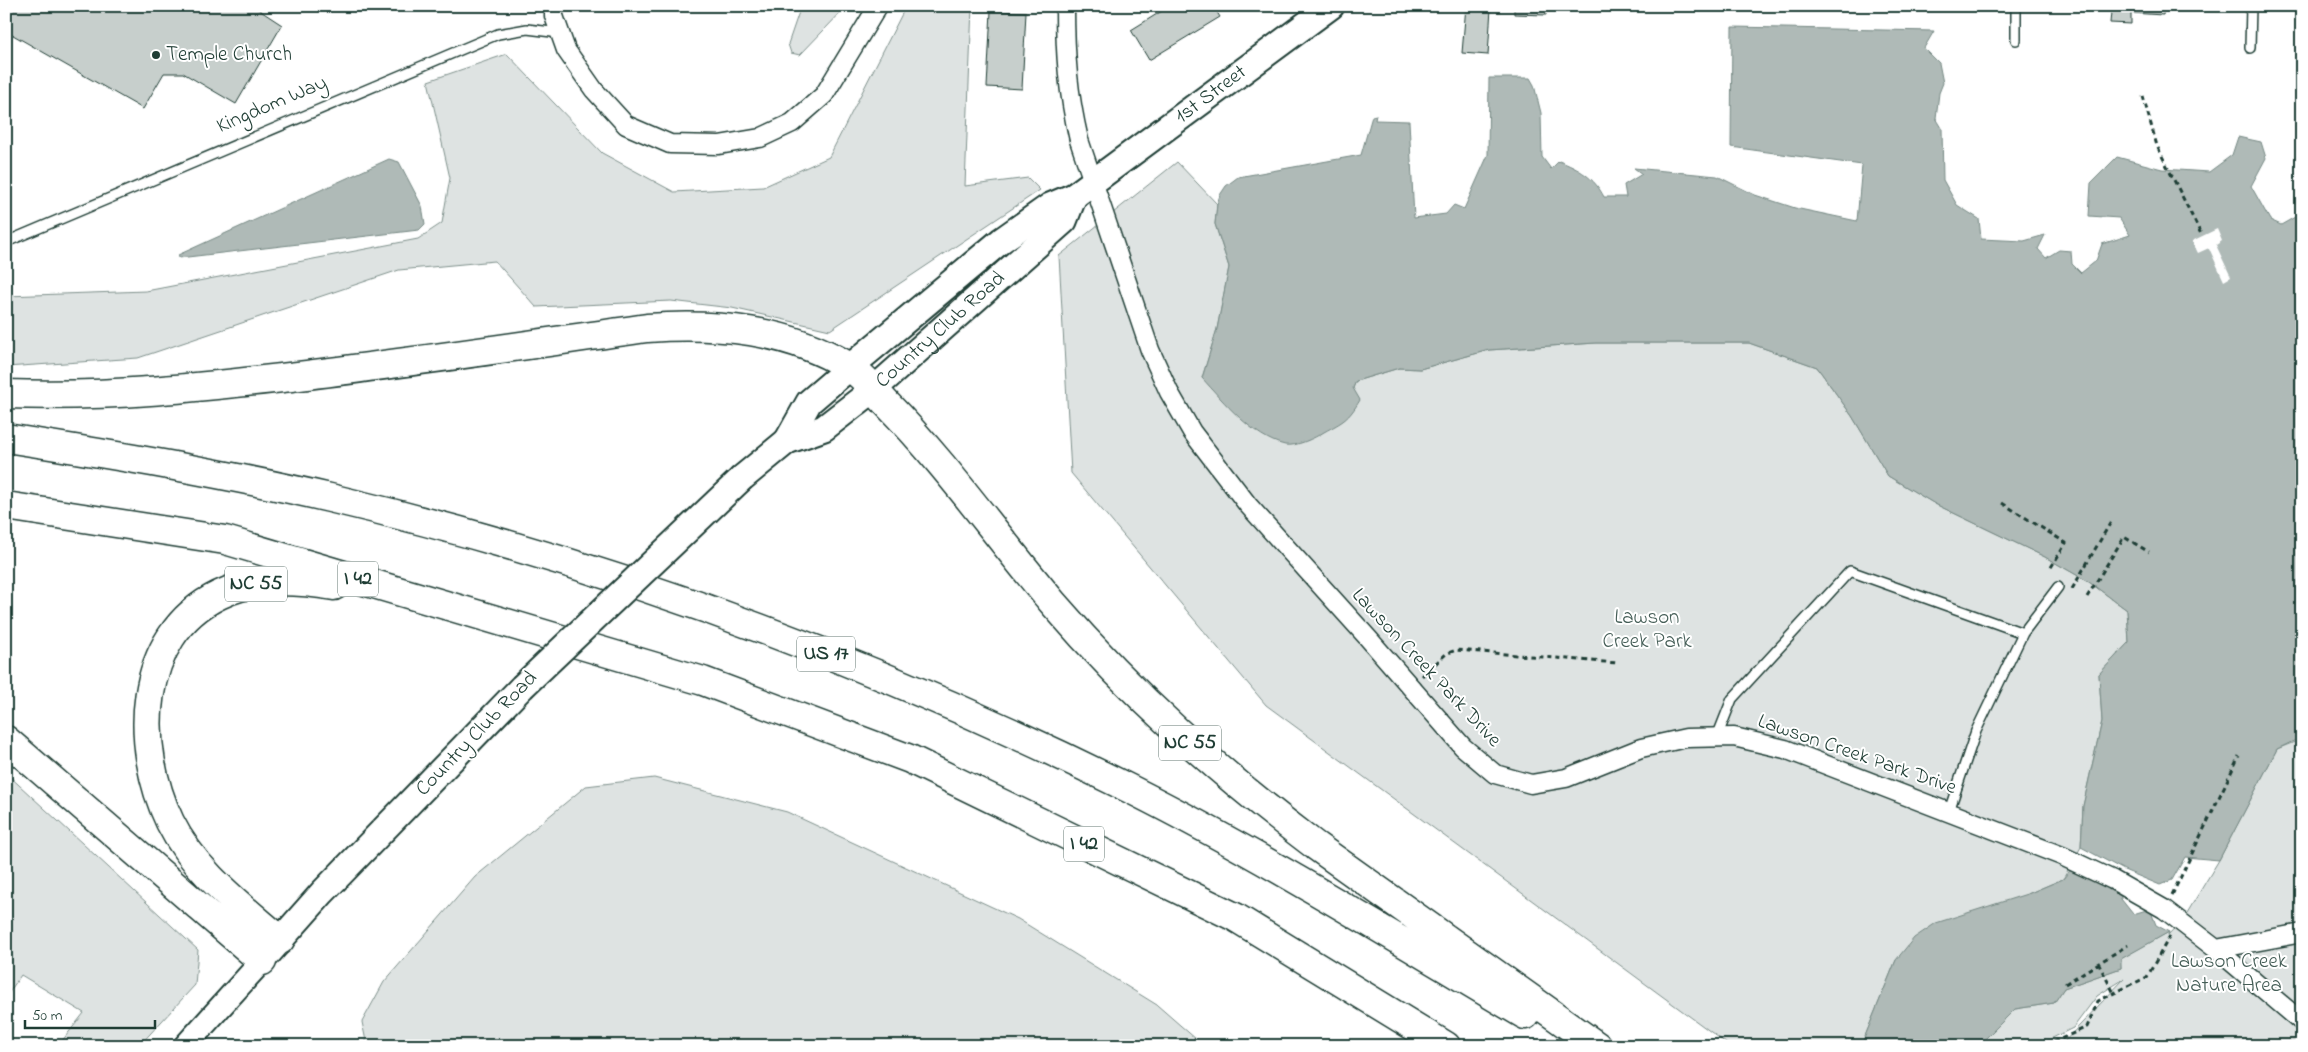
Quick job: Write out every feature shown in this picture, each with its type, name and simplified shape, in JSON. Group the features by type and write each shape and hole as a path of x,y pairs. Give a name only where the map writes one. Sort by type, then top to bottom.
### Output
{"highway":[{"path":"6,394 102,395 207,387 366,368 647,328 680,326 711,326 766,333 816,349 850,366"},
{"name":"NC 55","path":"850,366 926,447 1052,602 1107,664 1170,726 1308,840 1597,1046"},
{"name":"US 17","path":"6,438 184,467 397,514 535,552 672,596 806,646 1004,729 1188,819 1320,892 1578,1046"},
{"name":"I 42","path":"6,506 225,540 703,681 910,759 1235,917 1446,1046"},
{"name":"NC 55","path":"280,940 214,882 184,845 159,796 151,768 147,737 148,706 153,677 162,651 172,635 196,608 220,594 248,585 277,581 309,582 414,602 581,651 703,681"},
{"path":"6,740 262,961"}],"main road":[{"name":"1st Street","path":"1083,189 1332,6"},
{"name":"Country Club Road","path":"787,441 809,402 850,366 1002,240 1050,206 1083,189"},
{"name":"Country Club Road","path":"262,961 322,893 522,687 742,478 787,441 824,428 873,390 1064,221 1083,189"}],"street":[{"path":"554,6 554,16 566,50 594,90 626,125 670,144 719,145 760,138 792,123 824,95 878,6"},
{"name":"Lawson Creek Park Drive","path":"1065,6 1065,66 1083,189 1169,392 1192,432 1248,505 1463,747 1496,774 1531,784 1566,778 1642,748 1686,738 1734,737 1785,749 2062,856 2113,880 2164,909 2216,949 2302,1022"},
{"path":"2216,949 2302,933"},
{"name":"Country Club Road","path":"185,1046 262,961"}],"lane":[{"path":"2016,6 2016,40"},
{"path":"2250,48 2251,6"},
{"name":"Kingdom Way","path":"6,242 498,34 527,29 560,33"},
{"path":"1717,737 1732,700 1850,571 2023,633"},
{"path":"1949,811 1976,731 2023,633 2058,587"}],"path":[{"path":"2143,96 2157,146 2202,236"},
{"path":"2002,503 2066,543 2050,569"},
{"path":"2072,589 2112,520"},
{"path":"2087,597 2124,537 2149,552"},
{"path":"1411,687 1446,654 1456,650 1617,663"},
{"path":"2176,890 2239,756"},
{"path":"2045,1046 2087,1028 2098,1001 2148,977 2170,934"},
{"path":"2065,984 2128,945"},
{"path":"2098,963 2114,993"}],"green space":[{"path":"801,6 847,6 800,55 791,53 788,44"},
{"path":"906,6 972,6 965,186 1028,178 1040,190 830,330 732,308 671,301 536,307 495,261 399,270 138,358 6,367 6,296 146,291 418,239 442,223 450,178 428,81 507,54 602,153 674,192 763,187 829,157"},
{"name":"Lawson Creek Park","path":"1177,162 1217,204 1215,224 1229,267 1217,329 1202,378 1353,388 1356,381 1399,368 1420,369 1489,350 1596,343 1749,343 1817,367 1852,416 1888,476 1935,504 2045,557 2089,582 2127,610 2129,642 2099,674 2102,721 2083,806 2081,847 2063,879 2030,893 1896,960 1861,1046 1730,1046 1266,705 1071,473 1059,256"},
{"name":"Lawson Creek Nature Area","path":"2302,739 2302,1046 2060,1046 2124,979 2097,996 2073,1028 2038,1045 1978,1046 2015,1009 2054,1003 2064,988 2121,968 2120,959 2169,932 2168,935 2184,918 2219,860 2277,749"},
{"path":"6,773 198,950 195,985 139,1046 58,1046 84,1013 21,975 6,997"},
{"path":"654,778 787,812 1018,919 1157,1005 1204,1046 367,1046 362,1022 384,982 475,877 586,786"}],"shaded area":[{"path":"1732,27 1934,31 1924,48 1939,63 1943,83 1939,93 1936,118 1942,128 1943,180 1957,205 1979,219 1981,239 2024,241 2045,235 2038,249 2046,258 2059,250 2071,251 2072,264 2081,273 2096,261 2102,244 2130,235 2119,218 2089,216 2091,183 2117,157 2162,169 2209,172 2232,155 2238,137 2261,142 2266,158 2251,186 2270,220 2281,225 2302,213 2302,737 2277,749 2219,860 2185,857 2172,880 2160,885 2124,870 2081,847 2083,806 2102,721 2099,674 2129,642 2127,610 2089,582 2045,557 1935,504 1888,476 1852,416 1817,367 1749,343 1596,343 1489,350 1420,369 1399,368 1356,381 1353,388 1360,400 1349,416 1316,437 1289,445 1273,441 1250,427 1239,418 1202,378 1217,329 1229,267 1215,224 1217,204 1226,186 1238,177 1361,155 1372,116 1376,115 1375,120 1409,121 1414,218 1446,214 1454,205 1464,209 1488,155 1489,78 1530,78 1534,85 1541,113 1542,157 1551,169 1559,161 1573,167 1591,179 1604,197 1626,197 1624,185 1642,174 1634,168 1717,176 1755,195 1795,208 1857,221 1862,165 1731,147"},
{"path":"389,159 399,162 422,206 425,224 419,230 179,258 178,255"},
{"path":"2072,868 2121,894 2121,899 2133,914 2150,909 2156,925 2169,932 2121,959 2121,968 2064,988 2054,1003 2015,1009 1978,1046 1861,1046 1896,960 1914,938 1936,923 2030,893 2063,879"}],"pier":[{"path":"2217,229 2222,241 2216,245 2231,277 2224,281 2209,248 2198,253 2192,241"}],"building":[{"name":"Temple Church","path":"6,6 253,6 282,25 236,104 183,73 164,73 143,109 13,35 6,36"},
{"path":"1170,6 1213,6 1220,17 1149,60 1131,30"},
{"path":"1466,6 1491,8 1488,55 1462,53"},
{"path":"1514,6 1546,6 1546,15 1514,14"},
{"path":"2124,6 2225,6 2225,9 2164,8 2163,15 2131,13 2131,24 2110,23 2111,12 2123,12"},
{"path":"991,11 1026,12 1022,89 987,87"}],"place":[{"name":"Temple Church","path":"156,55"}]}
